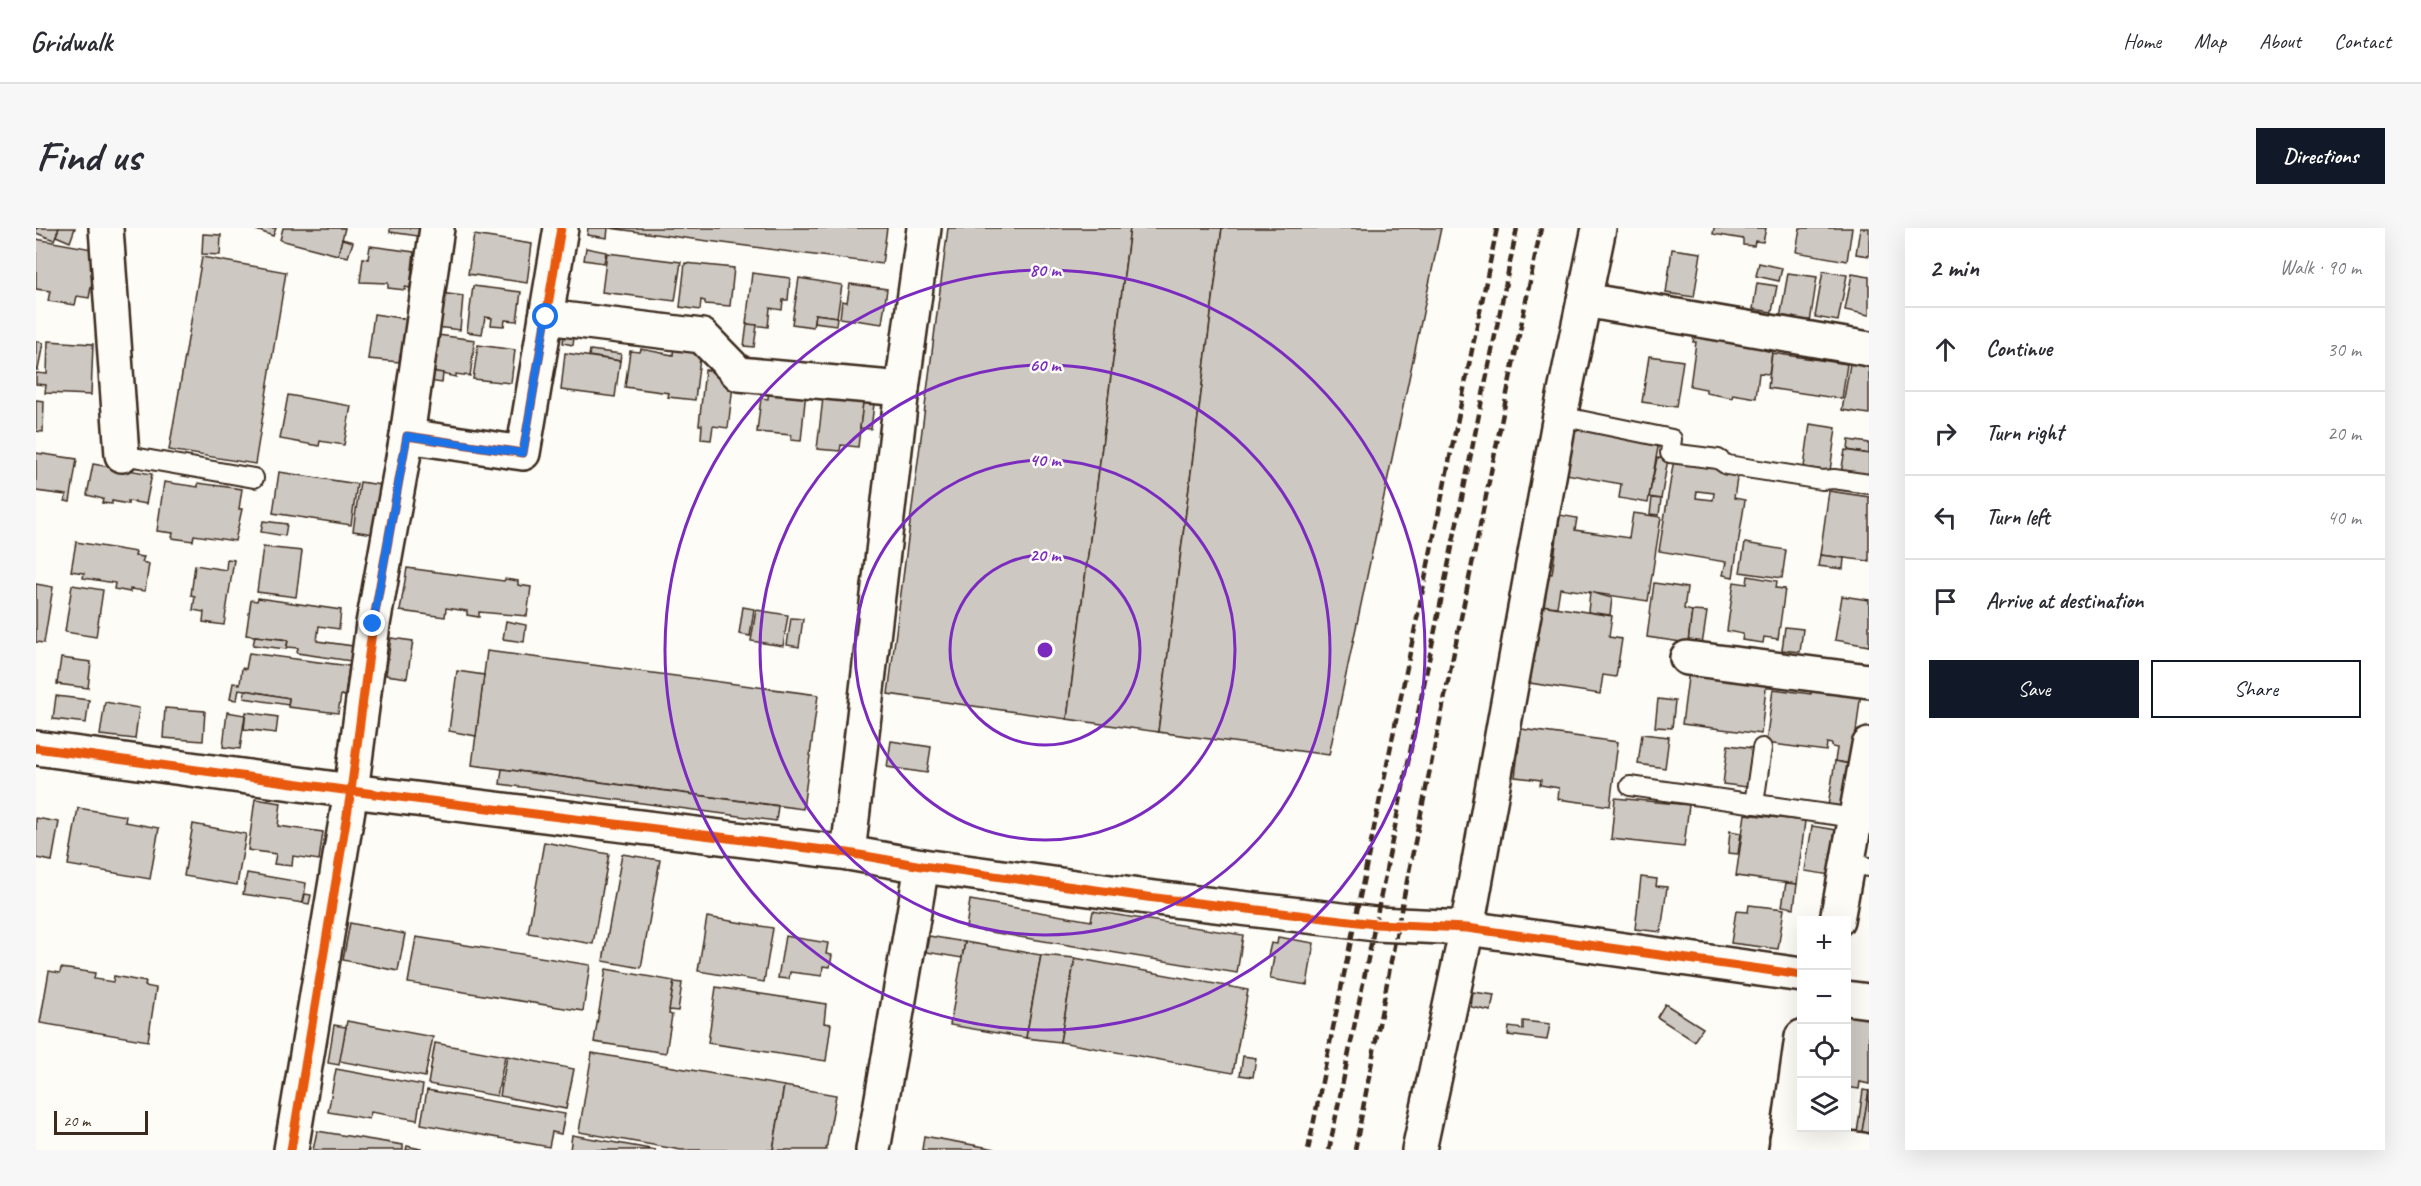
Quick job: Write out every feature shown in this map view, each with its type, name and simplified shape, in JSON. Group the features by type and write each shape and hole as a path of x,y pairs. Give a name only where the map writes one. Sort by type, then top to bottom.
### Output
{"street":[{"path":"106,228 122,455"},
{"path":"291,1150 351,791 373,624 407,436 437,228"},
{"path":"407,436 523,453 561,228"},
{"path":"848,853 902,389 924,228"},
{"path":"1419,1150 1467,928 1560,416 1599,228"},
{"path":"1584,300 1869,349"},
{"path":"546,317 702,336 739,374 902,389"},
{"path":"1687,658 1869,681"},
{"path":"1839,916 1858,866 1855,818 1869,744"},
{"path":"36,748 351,791 848,853 922,866 1147,897 1375,924 1467,928 1797,974"},
{"path":"873,1150 922,866"},
{"path":"1851,999 1869,1001"},
{"path":"1797,1073 1787,1145 1863,1150"}],"lane":[{"path":"1560,416 1672,439 1670,453 1718,459 1727,465 1801,477 1869,484"},
{"path":"122,455 254,478"},
{"path":"1754,804 1762,748"},
{"path":"1630,786 1855,818"}],"building":[{"path":"36,228 59,228 54,240 36,233"},
{"path":"59,228 75,228 70,242 56,236"},
{"path":"251,228 276,228 273,236"},
{"path":"283,228 345,228 338,255 280,240"},
{"path":"390,228 419,228 418,236 390,232"},
{"path":"588,228 608,228 607,238 587,235"},
{"path":"609,228 887,228 882,264"},
{"path":"948,228 1130,228 1067,719 888,694"},
{"path":"1130,228 1222,228 1158,732 1067,719"},
{"path":"1222,228 1441,228 1329,755 1158,732"},
{"path":"1714,228 1766,228 1763,242 1755,241 1754,246 1743,245 1743,239 1713,234"},
{"path":"1800,228 1852,228 1847,261 1796,252"},
{"path":"1860,228 1869,228 1869,256 1856,254"},
{"path":"203,234 221,235 220,255 202,254"},
{"path":"474,235 532,244 527,283 468,274"},
{"path":"36,239 98,250 89,298 77,296 75,305 48,301 50,291 36,289"},
{"path":"342,239 353,242 348,257 338,255"},
{"path":"370,246 414,252 410,288 405,287 405,290 388,288 388,283 360,282 363,258 368,259"},
{"path":"586,248 606,252 604,263 584,260"},
{"path":"1672,249 1701,253 1694,297 1666,293"},
{"path":"607,253 681,262 675,301 602,292"},
{"path":"202,257 286,272 255,464 169,450"},
{"path":"685,263 734,268 730,306 705,304 705,301 701,300 700,310 680,307"},
{"path":"1759,263 1782,268 1779,281 1756,276"},
{"path":"1823,271 1847,275 1838,321 1815,317"},
{"path":"752,273 790,278 788,300 783,300 782,310 770,308 768,327 746,324"},
{"path":"1788,273 1817,277 1809,329 1779,324"},
{"path":"1852,274 1869,277 1869,315 1845,310"},
{"path":"799,278 842,285 837,317 815,314 813,327 792,324"},
{"path":"1757,283 1777,286 1772,312 1753,309"},
{"path":"850,284 887,289 882,324 840,318 842,301 847,302"},
{"path":"473,286 521,292 517,321 505,320 504,326 491,325 492,318 485,317 482,334 467,332"},
{"path":"440,293 463,296 460,330 436,327"},
{"path":"374,314 407,319 399,362 368,359"},
{"path":"815,314 837,317 836,325 814,322"},
{"path":"566,321 576,323 573,345 563,343"},
{"path":"747,324 757,325 754,347 744,346"},
{"path":"1696,326 1765,339 1763,350 1772,352 1769,374 1759,373 1756,398 1733,394 1732,398 1706,393 1706,389 1690,386"},
{"path":"430,334 475,340 470,376 456,374 456,377 424,370"},
{"path":"36,341 43,343 38,370 36,370"},
{"path":"48,341 93,344 91,395 45,393 46,385 36,384 36,373 47,374"},
{"path":"478,345 515,350 511,383 473,379"},
{"path":"674,345 701,349 695,400 668,397 669,393 625,387 630,351 640,352 641,349 673,355"},
{"path":"590,350 621,354 620,361 589,356"},
{"path":"565,353 620,361 615,397 561,390"},
{"path":"1772,353 1847,364 1842,399 1768,388"},
{"path":"1649,356 1683,361 1676,407 1642,402"},
{"path":"1851,358 1869,361 1869,414 1842,410"},
{"path":"424,370 443,373 442,383 421,380"},
{"path":"705,370 729,373 733,385 728,428 713,426 711,440 701,439 702,425 699,425"},
{"path":"769,387 806,391 801,441 791,440 791,435 757,432 761,398 768,399"},
{"path":"288,395 351,406 344,445 320,441 319,446 280,439"},
{"path":"823,398 863,403 858,447 841,445 840,451 817,449"},
{"path":"36,400 44,401 43,432 36,431"},
{"path":"863,403 874,404 871,429 860,428"},
{"path":"1810,424 1836,428 1830,471 1804,467"},
{"path":"1574,427 1659,442 1648,503 1619,498 1621,484 1566,474"},
{"path":"1849,440 1869,443 1869,454 1848,450"},
{"path":"1845,450 1869,454 1869,478 1841,473"},
{"path":"36,453 77,459 70,502 65,501 66,495 36,491"},
{"path":"1657,458 1668,459 1661,499 1649,497"},
{"path":"1674,459 1715,465 1714,468 1738,472 1734,498 1745,500 1733,577 1723,575 1726,562 1659,551","holes":["1697,491 1714,493 1713,500 1696,498"]},
{"path":"93,464 152,474 146,504 128,501 128,504 112,501 112,504 102,503 103,499 87,495"},
{"path":"279,472 357,484 351,525 273,513"},
{"path":"164,482 198,487 198,483 242,489 239,509 242,509 235,541 194,535 193,541 172,538 173,533 157,531"},
{"path":"360,482 381,485 374,534 353,531"},
{"path":"1829,491 1869,497 1869,561 1820,555"},
{"path":"1652,498 1661,499 1659,515 1650,514"},
{"path":"1633,513 1661,517 1648,601 1560,588 1557,607 1541,605 1546,573 1552,574 1560,515 1577,518 1575,530 1629,538"},
{"path":"263,521 287,524 285,536 261,532"},
{"path":"76,542 136,552 135,556 144,557 142,562 149,564 145,591 130,589 130,592 114,589 115,583 83,578 84,573 71,571"},
{"path":"1745,543 1786,550 1782,578 1740,572"},
{"path":"263,547 302,551 296,597 257,592"},
{"path":"1820,555 1844,558 1843,569 1818,566"},
{"path":"227,559 234,560 224,625 203,622 204,612 193,610 195,596 191,595 195,565 226,570"},
{"path":"407,568 518,581 518,585 531,587 527,616 479,612 479,617 467,615 467,611 446,608 445,617 400,611"},
{"path":"1748,576 1777,581 1776,588 1785,589 1778,639 1764,637 1763,643 1742,640 1743,634 1727,631 1734,582 1747,584"},
{"path":"1654,583 1687,588 1684,609 1692,611 1688,643 1647,637"},
{"path":"36,584 53,587 44,643 36,642"},
{"path":"72,585 103,590 96,637 65,632"},
{"path":"1590,592 1612,598 1610,615 1588,612"},
{"path":"1842,596 1869,600 1869,646 1835,640"},
{"path":"258,598 341,610 339,629 319,626 317,641 353,646 351,661 297,653 298,648 287,647 288,640 246,635 251,600 257,601"},
{"path":"1541,605 1612,616 1609,637 1622,639 1616,677 1603,675 1600,694 1530,683 1533,659 1530,658"},
{"path":"743,607 754,609 750,636 739,634"},
{"path":"756,610 788,615 783,646 751,641"},
{"path":"1692,611 1707,612 1702,645 1688,643"},
{"path":"791,618 803,619 799,647 787,645"},
{"path":"506,621 526,625 524,642 503,639"},
{"path":"1785,627 1803,629 1800,652 1782,650"},
{"path":"255,636 288,640 286,649 253,645"},
{"path":"391,638 413,641 407,678 386,675"},
{"path":"487,651 818,695 803,809 472,765"},
{"path":"249,653 349,666 345,696 341,695 338,713 288,707 289,698 239,689 237,700 230,699 233,683 240,684 242,668 246,669"},
{"path":"61,658 91,662 88,688 57,684"},
{"path":"1689,670 1772,681 1771,688 1766,688 1761,734 1682,724"},
{"path":"457,671 484,675 476,736 449,731"},
{"path":"1812,686 1861,692 1852,764 1835,761 1837,748 1832,747 1832,744 1827,743 1826,751 1766,743 1773,689 1811,694"},
{"path":"245,690 289,698 288,705 244,698"},
{"path":"56,696 89,700 86,723 53,719"},
{"path":"1658,699 1675,701 1672,728 1655,727"},
{"path":"105,702 139,708 135,739 100,735"},
{"path":"165,708 205,711 203,741 163,738"},
{"path":"227,712 245,715 240,749 223,747"},
{"path":"246,712 278,717 276,733 244,729"},
{"path":"1521,729 1618,742 1610,806 1558,799 1559,788 1540,785 1541,780 1515,777"},
{"path":"1642,734 1669,737 1665,768 1638,764"},
{"path":"891,741 931,747 927,773 887,767"},
{"path":"1728,745 1752,748 1747,787 1723,784"},
{"path":"1835,761 1849,764 1841,808 1828,806"},
{"path":"502,769 778,806 776,821 500,784"},
{"path":"1615,798 1689,805 1684,847 1611,839"},
{"path":"255,799 281,803 278,826 323,832 319,860 293,856 292,866 274,864 276,854 248,850"},
{"path":"78,808 126,816 125,822 159,828 150,879 68,865"},
{"path":"1745,814 1805,821 1797,884 1736,876"},
{"path":"36,818 59,822 52,861 36,858"},
{"path":"193,824 246,834 237,885 184,876"},
{"path":"1812,826 1837,830 1830,875 1805,871"},
{"path":"1730,831 1741,833 1738,854 1728,853"},
{"path":"544,842 609,854 593,944 528,933"},
{"path":"622,854 660,860 641,968 603,961"},
{"path":"247,873 306,883 303,903 243,894"},
{"path":"1641,877 1657,879 1656,886 1667,887 1661,932 1635,929"},
{"path":"1786,883 1797,884 1794,908 1782,906"},
{"path":"305,894 311,895 309,904 303,903"},
{"path":"970,900 1091,921 1093,911 1243,935 1237,973 966,928"},
{"path":"1749,905 1784,909 1778,949 1731,943 1736,911 1748,912"},
{"path":"707,917 773,928 764,982 698,971"},
{"path":"350,923 405,934 398,971 343,960"},
{"path":"785,936 828,943 826,954 832,955 830,967 823,966 822,976 790,972 789,979 778,978"},
{"path":"929,936 965,942 962,958 926,952"},
{"path":"416,937 590,965 583,1011 408,983"},
{"path":"1278,937 1314,943 1307,985 1270,979 1274,957 1268,956 1271,943 1277,944"},
{"path":"965,942 1041,955 1026,1038 950,1025"},
{"path":"1041,955 1075,958 1060,1042 1026,1038"},
{"path":"1075,958 1248,990 1233,1073 1060,1042"},
{"path":"61,968 95,973 94,979 113,982 114,976 146,982 145,986 156,988 148,1041 40,1023 49,971 60,973"},
{"path":"606,969 674,981 666,1053 594,1042"},
{"path":"674,982 682,983 678,1011 669,1010"},
{"path":"716,987 826,1004 824,1023 831,1024 826,1061 708,1043"},
{"path":"1473,992 1494,995 1491,1011 1471,1007"},
{"path":"1665,1004 1703,1028 1694,1041 1657,1017"},
{"path":"1851,1009 1869,1011 1869,1084 1860,1082 1859,1089 1851,1088"},
{"path":"347,1021 433,1037 425,1077 339,1061"},
{"path":"1523,1021 1550,1024 1547,1040 1508,1035 1509,1027 1523,1029"},
{"path":"334,1025 346,1027 339,1065 328,1063"},
{"path":"435,1043 505,1056 497,1096 428,1084"},
{"path":"592,1053 784,1086 773,1150 681,1150 579,1132"},
{"path":"507,1056 574,1069 566,1109 500,1096"},
{"path":"1243,1056 1256,1058 1253,1077 1240,1075"},
{"path":"336,1069 423,1085 417,1120 371,1112 369,1119 328,1112"},
{"path":"784,1086 836,1095 826,1150 773,1150"},
{"path":"427,1090 565,1114 561,1134 552,1132 549,1147 421,1124"},
{"path":"1863,1090 1869,1091 1862,1134 1857,1133"},
{"path":"1869,1090 1869,1138 1861,1137"},
{"path":"317,1131 403,1145 403,1150 313,1150"},
{"path":"572,1135 656,1150 570,1150"},
{"path":"924,1136 995,1149 995,1150 922,1150"},
{"path":"407,1146 425,1150 406,1150"}],"railway":[{"path":"1308,1150 1497,228"},
{"path":"1329,1150 1517,228"},
{"path":"1355,1150 1398,925 1541,228"}],"cycle path":[{"path":"291,1150 351,791 373,624 407,436 523,453 561,228"},
{"path":"36,748 351,791 848,853 922,866 1147,897 1375,924 1467,928 1797,974"}],"route":[{"path":"373,624 407,436 523,453 546,317"}]}
